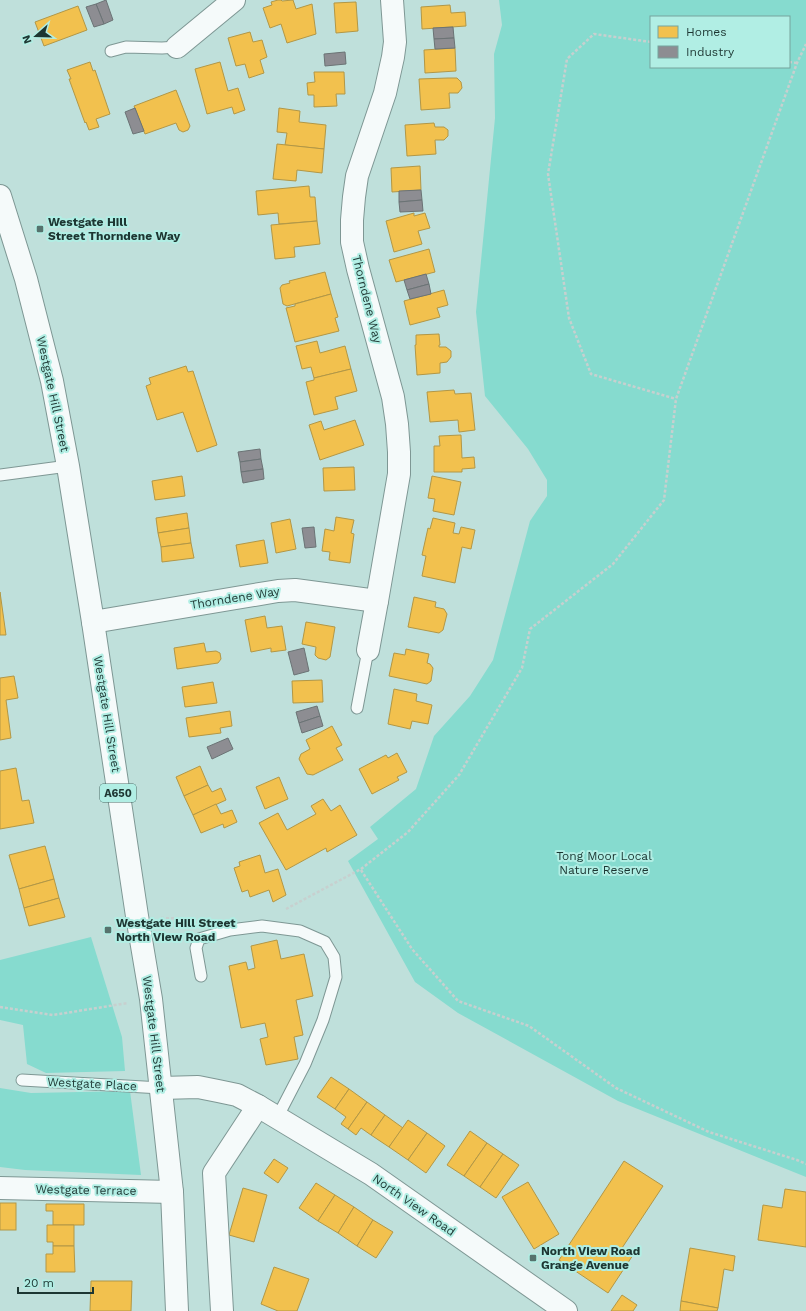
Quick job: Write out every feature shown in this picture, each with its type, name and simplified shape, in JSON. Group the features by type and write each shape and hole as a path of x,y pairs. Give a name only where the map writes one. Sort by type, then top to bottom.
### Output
{"main road":[{"path":"177,47 234,0"},
{"name":"Thorndene Way","path":"368,650 399,474 398,431 393,397 352,242 352,220 357,176 385,93 393,57 395,42 392,0"},
{"name":"Westgate Hill Street","path":"0,196 26,279 52,381 68,466 93,622 137,916 151,999 172,1192 177,1311"},
{"name":"Thorndene Way","path":"93,622 278,590 295,590 377,601"},
{"name":"North View Road","path":"161,1088 198,1087 237,1095 258,1106 371,1174 566,1311"},
{"path":"222,1311 214,1173 258,1106"},
{"name":"Westgate Terrace","path":"0,1188 172,1192"}],"lane":[{"path":"111,51 126,47 177,47"},
{"path":"0,476 68,466"},
{"path":"357,708 368,650"},
{"path":"201,976 196,948 199,939 230,930 262,926 300,931 325,942 334,957 336,977 323,1020 305,1064 277,1118"},
{"name":"Westgate Place","path":"22,1080 161,1088"}],"path":[{"path":"650,42 594,34 567,59 548,174 569,318 591,374 676,399"},
{"path":"283,910 290,908 361,870 408,832 459,776 522,668 530,629 613,564 664,500 676,399 797,63 806,44"},
{"path":"790,62 797,63"},
{"path":"361,870 412,949 458,1001 529,1026 616,1088 709,1132 806,1164"},
{"path":"137,916 179,920 202,919"},
{"path":"0,1007 53,1016 151,999"}],"green space":[{"name":"Tong Moor Local Nature Reserve","path":"499,0 806,0 806,1177 618,1101 458,1013 415,982 348,861 378,839 370,827 416,789 434,736 470,696 493,660 530,521 547,496 547,480 528,449 485,396 476,312 495,118 494,54 502,25"},
{"path":"91,937 122,1037 125,1071 46,1073 27,1064 23,1025 0,1020 0,960"},
{"path":"0,1088 31,1093 130,1091 141,1175 25,1170 0,1167"}],"building: Homes":[{"path":"278,0 293,0 296,9 312,4 316,34 287,43 281,24 270,28 263,8 272,5 271,2"},
{"path":"356,2 358,31 336,33 334,3"},
{"path":"450,5 451,13 465,12 466,26 422,29 421,7"},
{"path":"78,6 87,30 44,46 35,22"},
{"path":"250,32 253,42 262,40 267,57 260,60 264,73 249,78 245,64 236,66 228,38"},
{"path":"455,48 456,71 425,73 424,50"},
{"path":"90,62 93,71 95,70 110,114 96,119 99,127 89,130 86,122 85,123 67,70"},
{"path":"220,62 228,91 238,88 245,110 234,114 232,107 207,114 195,69"},
{"path":"314,72 344,72 345,94 336,94 337,106 314,107 314,95 308,95 307,83 315,82"},
{"path":"457,78 461,82 462,88 458,93 449,93 450,108 421,110 419,79"},
{"path":"176,90 190,126 188,130 183,132 179,130 176,123 145,134 134,106"},
{"path":"279,108 300,111 299,122 326,125 324,149 285,145 287,133 277,132"},
{"path":"434,123 435,127 444,127 448,130 448,136 444,140 435,140 436,154 407,156 405,125"},
{"path":"277,144 324,149 322,173 297,170 296,181 273,179"},
{"path":"420,166 421,190 392,192 391,168"},
{"path":"309,186 310,197 315,197 317,221 279,224 278,213 258,215 256,191"},
{"path":"414,213 414,216 425,213 430,228 418,231 422,244 394,252 386,221"},
{"path":"317,221 320,244 294,247 295,257 275,259 271,225"},
{"path":"429,249 435,272 396,282 389,260"},
{"path":"325,272 331,294 287,306 283,304 280,288 282,285 290,283 289,281"},
{"path":"444,290 448,305 437,308 440,317 410,325 404,301"},
{"path":"331,294 338,317 335,318 339,331 295,342 286,308"},
{"path":"439,334 439,347 446,347 451,351 451,357 447,362 440,363 440,373 417,375 415,345 416,335"},
{"path":"317,341 320,353 345,346 351,369 314,378 311,367 302,369 296,346"},
{"path":"186,366 188,372 193,371 217,445 197,452 183,412 157,420 146,386 151,384 149,378"},
{"path":"351,369 357,391 335,397 338,409 314,415 306,382 314,380 314,378"},
{"path":"454,390 455,394 471,393 475,430 459,432 458,420 430,422 427,392"},
{"path":"355,420 364,445 320,460 309,425 321,421 324,430"},
{"path":"461,435 462,458 474,457 475,468 462,469 462,472 434,472 434,446 440,446 439,436"},
{"path":"354,467 355,490 324,491 323,468"},
{"path":"182,476 185,496 155,500 152,481"},
{"path":"432,476 461,482 454,515 433,511 435,499 428,498"},
{"path":"187,513 189,528 158,533 156,518"},
{"path":"336,517 354,520 351,533 354,534 350,563 329,560 330,552 322,551 325,529 334,531"},
{"path":"433,518 455,523 453,533 459,534 461,527 475,530 471,549 462,547 455,583 422,576 426,556 422,555 428,528 430,529"},
{"path":"290,519 296,549 276,553 271,523"},
{"path":"189,528 191,543 161,547 158,533"},
{"path":"264,540 268,563 240,567 236,545"},
{"path":"191,543 194,558 162,562 161,547"},
{"path":"0,592 6,635 0,635"},
{"path":"414,597 436,602 435,607 444,609 447,614 443,630 439,633 408,627"},
{"path":"265,616 267,628 282,626 286,650 271,652 271,648 251,652 245,620"},
{"path":"306,622 335,627 330,657 326,660 318,658 315,655 316,647 302,644"},
{"path":"204,643 206,652 216,651 220,653 221,659 218,663 177,669 174,648"},
{"path":"406,649 429,654 427,663 433,668 431,681 427,684 389,676 394,653 405,655"},
{"path":"14,676 18,698 6,700 11,738 0,740 0,678"},
{"path":"322,680 323,702 293,703 292,681"},
{"path":"213,682 217,703 185,707 182,687"},
{"path":"394,689 417,694 416,701 432,705 428,724 412,721 410,729 388,724"},
{"path":"230,711 232,726 220,728 221,733 189,737 186,718"},
{"path":"332,726 342,745 336,748 343,760 313,775 307,774 299,759 301,754 310,749 306,740"},
{"path":"397,753 407,772 397,777 399,780 372,794 359,769 386,755 388,758"},
{"path":"200,766 208,785 184,796 176,777"},
{"path":"16,768 22,801 29,800 34,823 0,829 0,771"},
{"path":"279,777 288,799 265,809 256,787"},
{"path":"208,785 212,792 221,788 226,800 193,815 184,796"},
{"path":"323,799 331,811 340,805 357,835 327,852 326,848 286,870 259,823 278,813 287,830 316,814 311,806"},
{"path":"216,804 221,814 232,810 237,822 224,828 223,824 201,833 193,815"},
{"path":"45,846 54,879 19,889 9,855"},
{"path":"260,855 265,873 278,869 286,895 273,902 269,890 250,897 248,890 242,892 234,868 240,866 239,862"},
{"path":"54,879 59,898 24,908 19,889"},
{"path":"59,898 65,917 29,926 24,908"},
{"path":"277,940 281,959 304,954 313,996 296,1000 303,1035 294,1037 298,1059 266,1065 260,1039 268,1037 265,1023 241,1028 229,966 246,962 248,970 255,968 251,946"},
{"path":"331,1077 349,1089 335,1109 317,1097"},
{"path":"349,1089 367,1102 348,1129 341,1124 346,1117 335,1109"},
{"path":"367,1102 385,1115 371,1135 361,1128 356,1135 348,1129"},
{"path":"385,1115 403,1128 389,1147 371,1135"},
{"path":"408,1120 427,1133 408,1160 389,1147"},
{"path":"470,1131 487,1143 464,1176 447,1165"},
{"path":"427,1133 445,1146 426,1173 408,1160"},
{"path":"487,1143 503,1154 480,1187 464,1176"},
{"path":"503,1154 519,1165 496,1198 480,1187"},
{"path":"274,1159 288,1168 278,1183 264,1173"},
{"path":"624,1161 663,1186 622,1248 633,1255 608,1293 559,1260"},
{"path":"528,1182 559,1234 534,1249 502,1197"},
{"path":"316,1183 335,1195 318,1221 299,1208"},
{"path":"243,1188 267,1195 254,1242 229,1235"},
{"path":"785,1189 806,1192 806,1247 758,1240 763,1205 782,1208"},
{"path":"335,1195 354,1207 338,1233 318,1221"},
{"path":"0,1203 16,1203 16,1230 0,1230"},
{"path":"46,1204 84,1204 84,1225 53,1225 53,1211 46,1211"},
{"path":"354,1207 373,1220 357,1246 338,1233"},
{"path":"373,1220 393,1232 376,1258 357,1246"},
{"path":"47,1225 74,1225 74,1246 53,1246 53,1242 47,1242"},
{"path":"53,1246 74,1246 75,1272 46,1272 46,1254 53,1254"},
{"path":"690,1248 735,1256 733,1271 724,1269 718,1308 681,1301"},
{"path":"274,1267 309,1279 297,1311 278,1311 261,1304"},
{"path":"91,1281 132,1281 131,1311 90,1311"},
{"path":"622,1295 637,1305 633,1311 611,1311"},
{"path":"681,1301 718,1308 717,1311 680,1311"}],"building: Industry":[{"path":"106,0 113,20 104,24 96,4"},
{"path":"96,4 104,24 94,27 86,7"},
{"path":"453,27 454,38 434,39 433,28"},
{"path":"454,38 455,48 435,49 434,39"},
{"path":"345,52 346,64 325,66 324,54"},
{"path":"135,108 144,131 133,134 125,112"},
{"path":"421,190 422,200 399,202 399,191"},
{"path":"422,200 423,211 400,212 399,202"},
{"path":"426,274 429,284 407,290 404,280"},
{"path":"429,284 431,294 410,299 407,290"},
{"path":"260,449 261,459 240,462 238,452"},
{"path":"261,459 263,469 241,472 240,462"},
{"path":"263,469 264,479 243,483 241,472"},
{"path":"314,527 316,547 305,548 302,528"},
{"path":"304,648 309,671 294,675 288,652"},
{"path":"317,706 320,716 299,723 296,712"},
{"path":"320,716 323,726 302,733 299,723"},
{"path":"228,738 233,749 212,759 207,747"}],"place":[{"name":"Westgate Hill Street Thorndene Way","path":"40,229"},
{"name":"Westgate Hill Street North View Road","path":"108,930"},
{"name":"North View Road Grange Avenue","path":"533,1258"}]}
